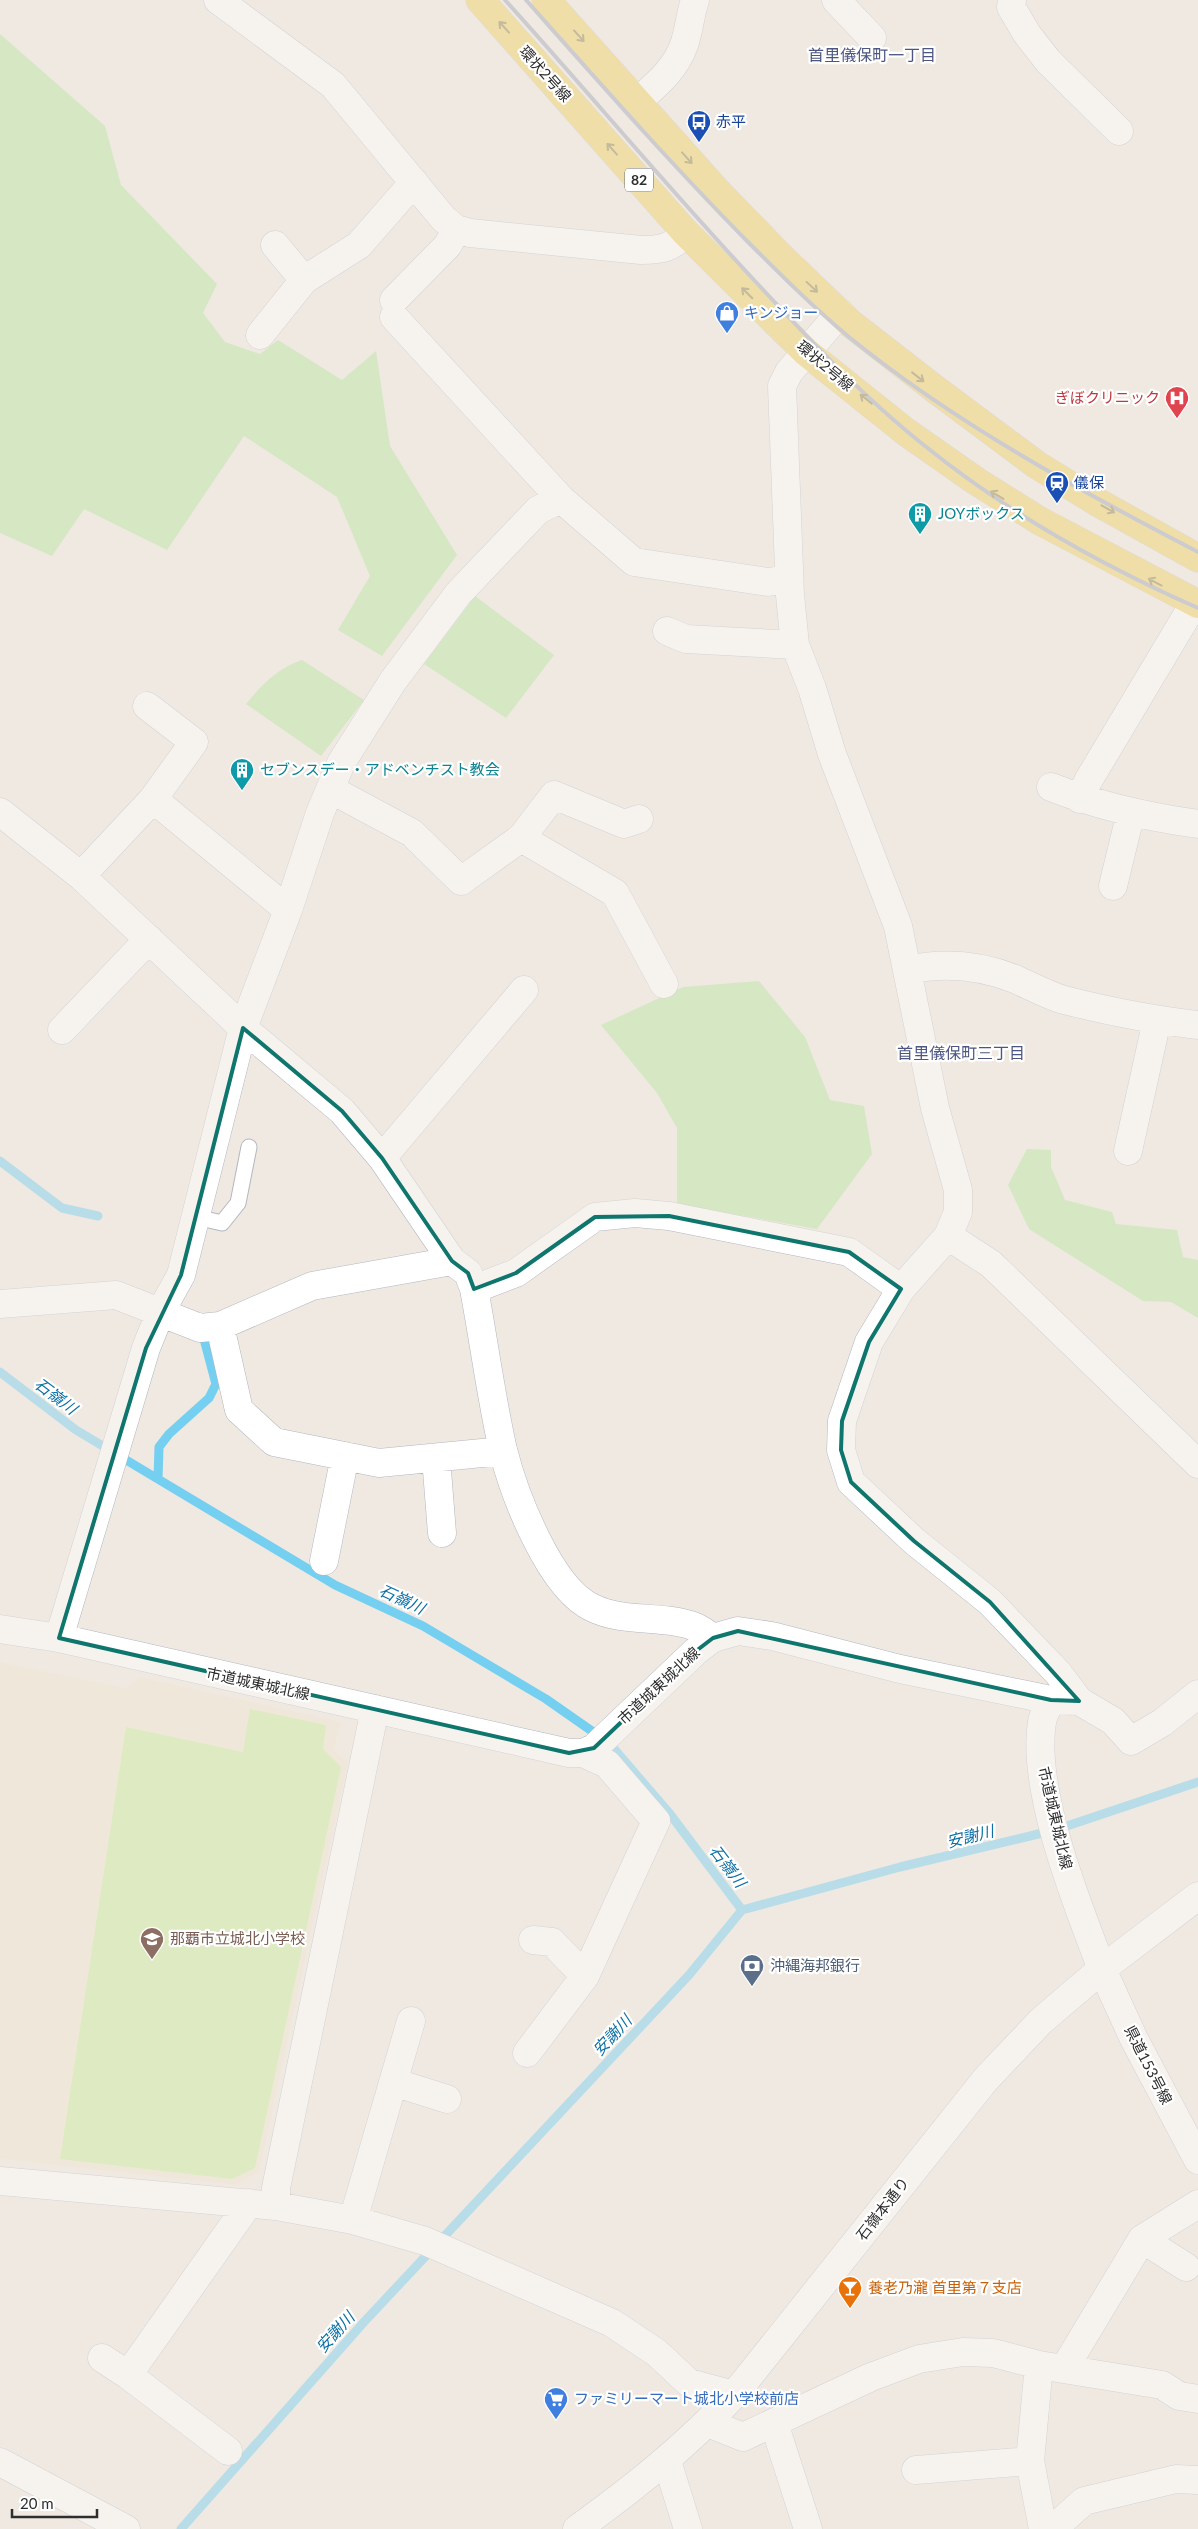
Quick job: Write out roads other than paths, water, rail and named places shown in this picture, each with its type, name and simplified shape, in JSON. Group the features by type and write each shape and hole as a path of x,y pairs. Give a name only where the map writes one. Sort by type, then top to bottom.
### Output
{"main road":[{"name":"環状2号線","path":"480,0 685,232 806,352 906,432 976,482 1040,521 1196,603"},
{"path":"546,0 715,189 780,257 840,313 920,378 1037,465 1097,502 1198,558"}],"street":[{"path":"218,0 333,85 443,218 456,230 641,250 669,247 680,239 685,232"},
{"path":"637,102 662,80 675,63 684,46 695,0"},
{"path":"836,0 872,38"},
{"path":"1012,0 1011,7 1023,28 1048,61 1119,131"},
{"path":"260,335 304,280 359,245 414,182"},
{"path":"456,230 448,246 394,309 561,499 634,562 768,582 789,580"},
{"path":"275,245 304,280"},
{"path":"840,313 789,372 782,386 789,580 795,645 832,754 898,926 935,1108 958,1190 958,1212 948,1236 901,1289 869,1342 842,1422 841,1450 851,1482 914,1541 990,1602 1058,1673 1079,1701 1113,1721 1131,1740 1163,1722 1198,1694"},
{"path":"59,1638 146,1348 161,1312 181,1275 243,1028 288,910 299,872 330,789 352,742 377,704 458,594 538,510 561,499"},
{"path":"1080,799 1088,781 1196,603"},
{"path":"667,631 686,639 795,645"},
{"path":"81,876 153,799 194,742 146,706"},
{"path":"1051,787 1080,799 1131,812 1198,824"},
{"path":"330,789 412,833 461,881 521,838 554,795 624,824 639,819"},
{"path":"153,799 288,910"},
{"path":"0,812 81,876 243,1028 342,1111 382,1158 452,1261 468,1274 474,1289 504,1451 537,1541 558,1579 572,1595 592,1608 618,1616 694,1626 713,1638"},
{"path":"1113,886 1131,812"},
{"path":"521,838 616,893 664,984"},
{"path":"62,1030 149,939"},
{"path":"907,970 928,965 968,965 1012,978 1062,999 1157,1020 1198,1025"},
{"path":"382,1158 524,990"},
{"path":"1128,1151 1157,1020"},
{"path":"474,1289 516,1273 596,1217 635,1213 669,1216 849,1252 901,1289"},
{"path":"948,1236 991,1264 1198,1464"},
{"path":"0,1304 116,1295 200,1328 220,1326 312,1286 452,1261"},
{"path":"220,1326 239,1410 274,1442 379,1464 504,1451"},
{"path":"324,1560 344,1456"},
{"path":"436,1458 442,1533"},
{"name":"市道城東城北線","path":"0,1629 59,1638 569,1753 588,1751 618,1726 696,1651 713,1638 738,1631 772,1636 900,1669 1051,1700 1042,1720 1040,1745 1042,1776 1079,1911 1102,1969"},
{"path":"1051,1700 1079,1701"},
{"path":"276,2206 276,2188 374,1709"},
{"path":"527,2054 585,1976 656,1821 607,1764 588,1751"},
{"name":"石嶺本通り","path":"577,2529 667,2461 708,2423 734,2395 986,2079 1041,2021 1102,1969 1198,1896"},
{"path":"534,1940 552,1942 585,1976"},
{"name":"県道153号線","path":"1102,1969 1134,2039 1198,2160"},
{"path":"353,2220 411,2020"},
{"path":"393,2082 447,2100"},
{"path":"0,2181 249,2203 353,2220 437,2246 612,2323 657,2353 689,2382 734,2395"},
{"path":"128,2375 249,2203"},
{"path":"1044,2529 1030,2461 1051,2367 1142,2239 1198,2204"},
{"path":"1142,2239 1186,2267"},
{"path":"708,2423 742,2437 871,2377 919,2359 964,2352 993,2353 1051,2367 1162,2385 1179,2396 1198,2399"},
{"path":"102,2358 128,2375 228,2450"},
{"path":"774,2422 808,2529"},
{"path":"667,2461 688,2529"},
{"path":"916,2470 1030,2461"},
{"path":"0,2462 126,2529"},
{"path":"1053,2529 1084,2501 1176,2479 1198,2480"}],"lane":[{"path":"196,1218 222,1223 238,1203 249,1147"}],"waterway":[{"path":"0,1161 62,1208 98,1216"},
{"path":"158,1479 159,1447 169,1434 209,1398 216,1384 204,1339"},
{"name":"石嶺川","path":"0,1372 76,1430 335,1585 423,1626 546,1699 609,1743 670,1814 742,1910"},
{"name":"安謝川","path":"181,2529 364,2322 689,1975 742,1910 900,1867 1055,1830 1198,1782"}],"railway":[{"path":"505,0 754,280 836,366 880,408 925,446 989,494 1022,515 1091,556 1198,608"},
{"path":"526,0 718,212 797,290 849,337 890,369 975,427 1107,504 1198,552"}],"place":[{"name":"赤平","path":"699,143"},
{"name":"キンジョー","path":"727,334"},
{"name":"ぎぼクリニック","path":"1177,419"},
{"name":"儀保","path":"1057,504"},
{"name":"JOYボックス","path":"920,535"},
{"name":"セブンスデー・アドベンチスト教会","path":"242,791"},
{"name":"那覇市立城北小学校","path":"152,1960"},
{"name":"沖縄海邦銀行","path":"752,1987"},
{"name":"養老乃瀧 首里第７支店","path":"850,2309"},
{"name":"ファミリーマート城北小学校前店","path":"556,2420"}],"district":[{"name":"首里儀保町一丁目","path":"872,55"},
{"name":"首里儀保町三丁目","path":"961,1053"}]}
